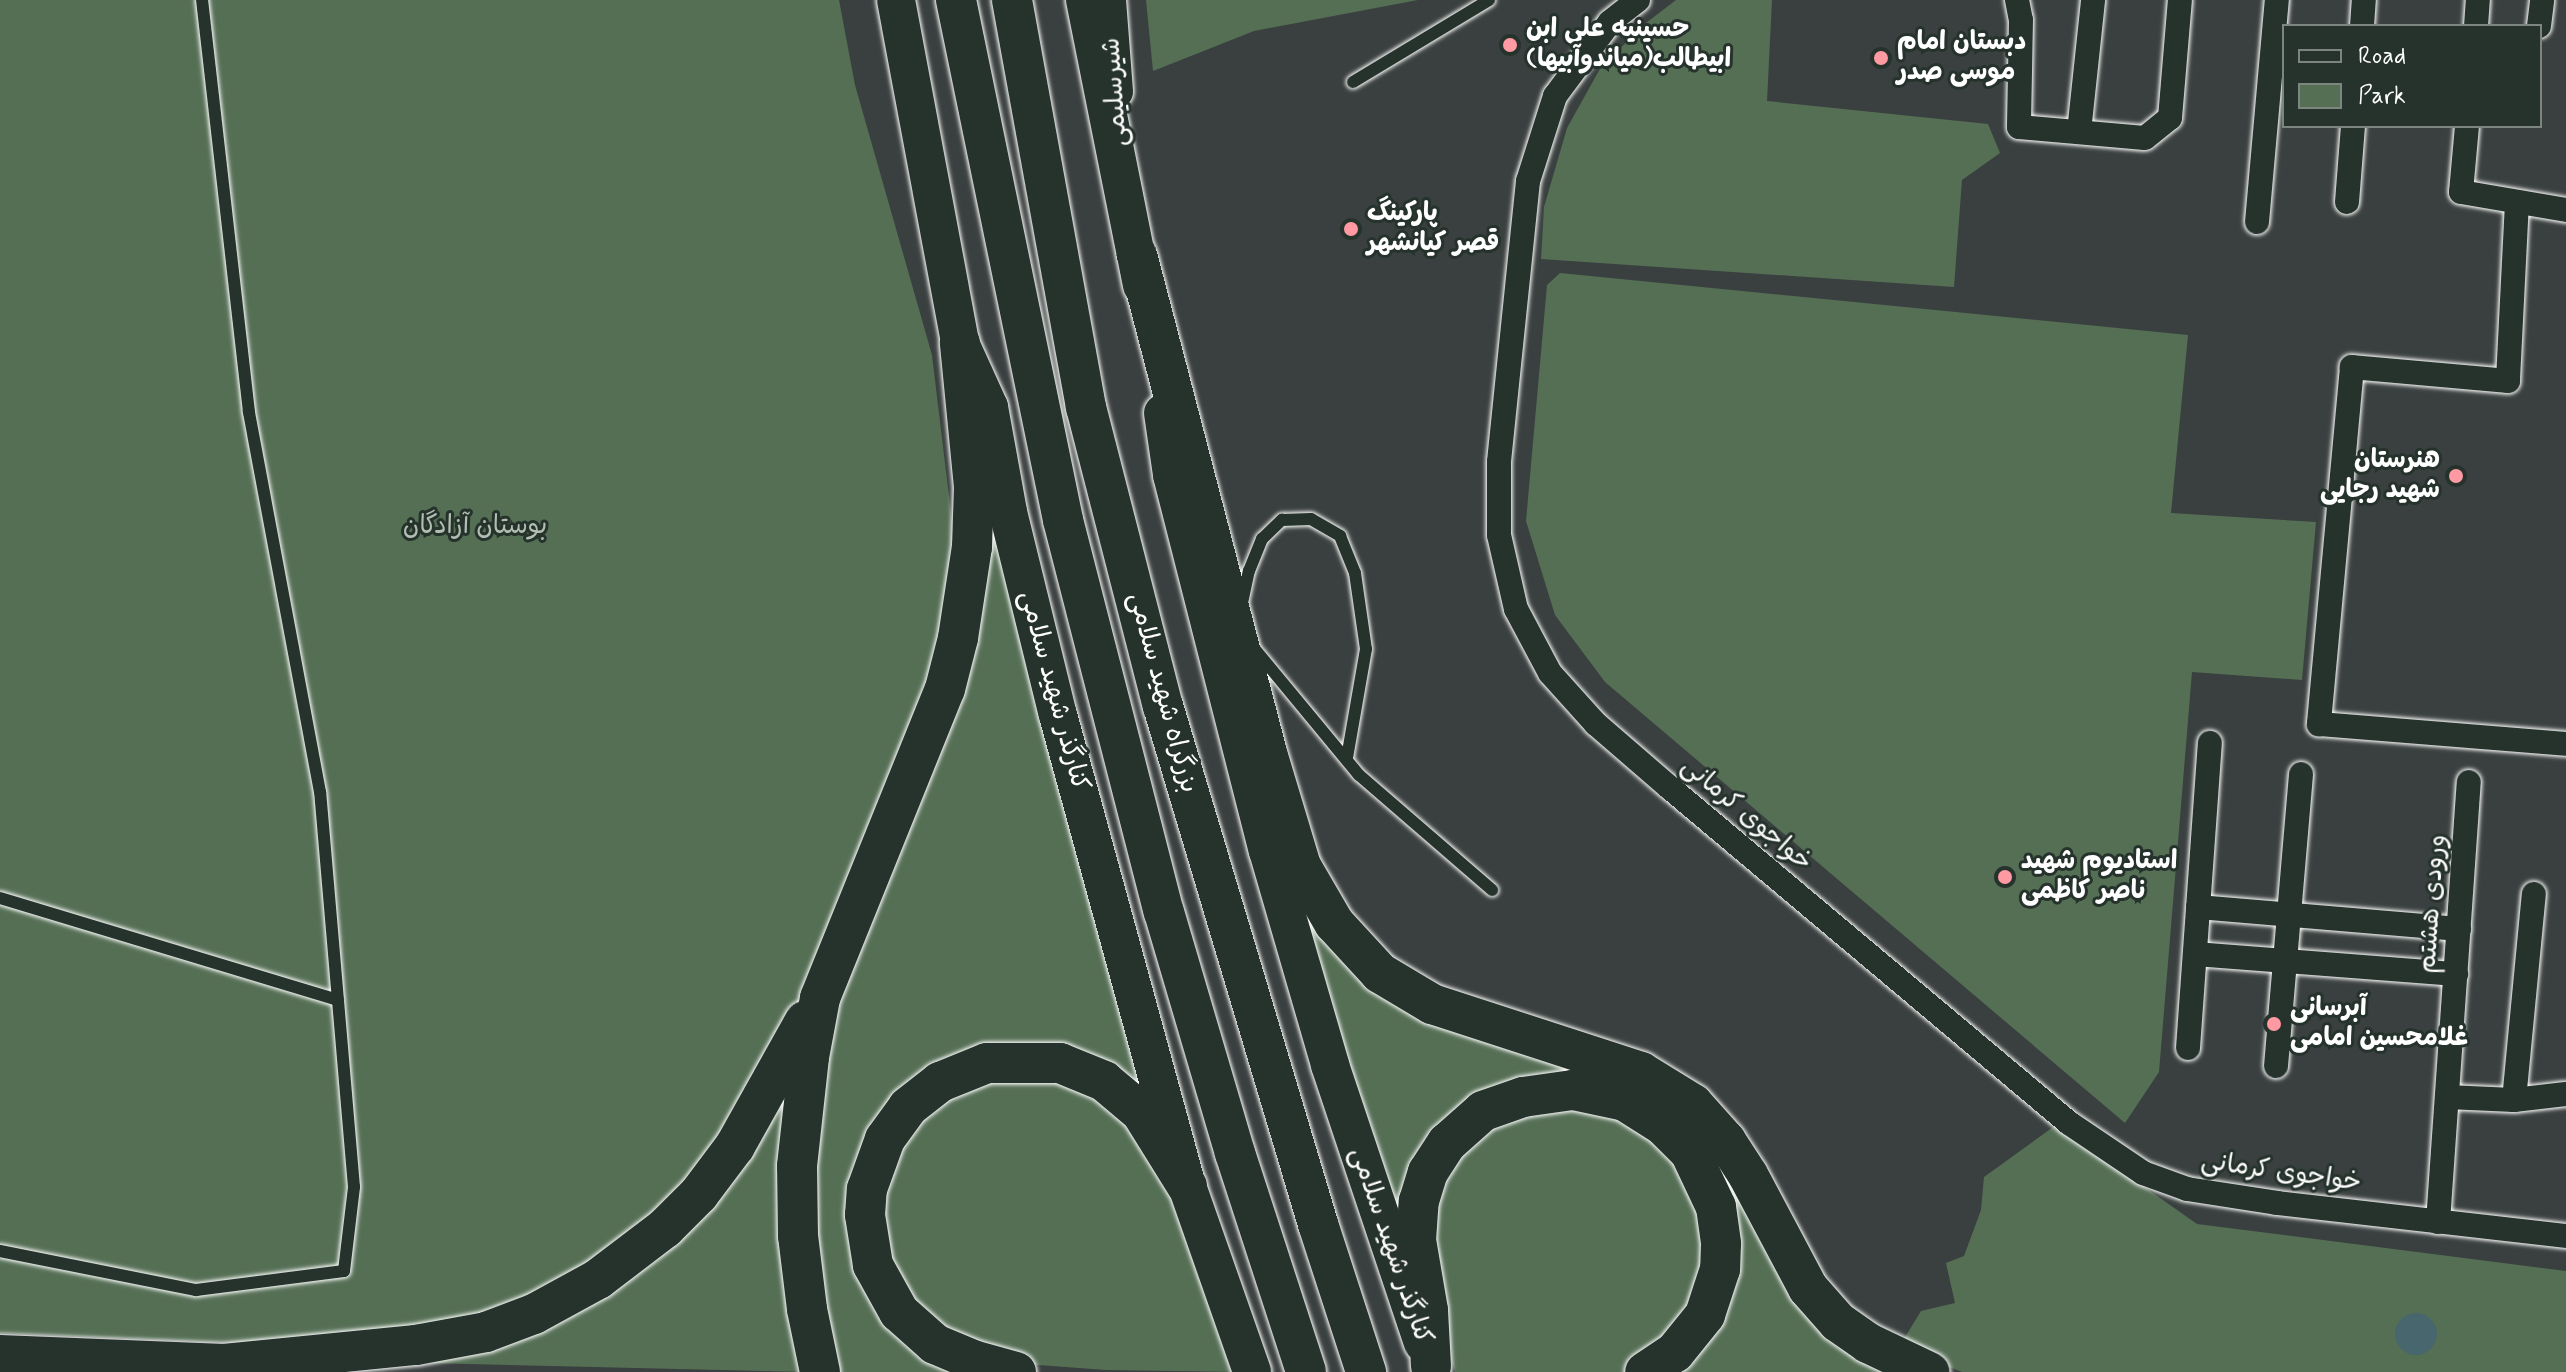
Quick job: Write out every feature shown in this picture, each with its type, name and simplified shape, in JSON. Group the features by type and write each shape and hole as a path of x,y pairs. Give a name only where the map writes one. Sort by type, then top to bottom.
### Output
{"highway":[{"name":"بزرگراه شهید سلامی","path":"956,0 1063,520 1164,912 1235,1153 1306,1372"},
{"name":"بزرگراه شهید سلامی","path":"1012,0 1086,407 1163,706 1318,1224 1366,1372"},
{"path":"1137,255 1237,627 1267,753 1301,866 1316,896 1358,952 1402,989 1432,1004 1641,1072 1693,1104 1726,1141 1748,1175 1808,1288 1838,1322 1868,1343 1929,1372"},
{"path":"224,1364 416,1345 486,1332 534,1314 598,1279 665,1228 699,1194 735,1146 820,998 945,689 958,638 972,547 974,487 960,343"},
{"path":"820,998 809,1057 797,1166 798,1236 820,1372"},
{"path":"1016,1372 973,1360 935,1344 899,1312 873,1265 865,1215 867,1189 885,1139 908,1107 940,1082 987,1063 1060,1063 1104,1081 1141,1112 1187,1186"},
{"path":"1432,1369 1428,1310 1416,1240 1419,1201 1428,1172 1447,1143 1483,1111 1523,1097 1573,1090 1625,1101 1663,1125 1690,1152 1700,1167 1716,1207 1721,1244 1720,1269 1705,1315 1675,1352 1645,1372"},
{"path":"0,1355 346,1372"}],"main road":[{"name":"کنارگذر شهید سلامی","path":"896,0 960,343 989,407 1008,512 1058,715 1187,1186 1252,1372"},
{"name":"کنارگذر شهید سلامی","path":"1085,0 1137,255 1172,475 1264,836 1330,1065 1432,1369"},
{"name":"شیرسلیمی","path":"1109,0 1122,184"}],"street":[{"name":"خواجوی کرمانی","path":"1638,0 1610,22 1555,96 1528,181 1499,462 1499,535 1516,609 1550,673 1596,724 1669,787 2069,1123 2143,1173 2187,1189 2566,1236"},
{"path":"2017,0 2021,20 2019,127 2145,138 2170,118 2180,0"},
{"path":"2079,132 2093,0"},
{"path":"2257,222 2276,88 2277,0"},
{"path":"2362,24 2364,0"},
{"path":"2476,24 2478,0"},
{"path":"2347,202 2353,128"},
{"path":"2467,128 2461,192 2566,210"},
{"path":"2517,202 2508,381 2352,367 2319,724 2566,744"},
{"path":"2188,1048 2210,743"},
{"path":"2276,1066 2301,774"},
{"name":"ورودی هشتم","path":"2438,1222 2469,782"},
{"path":"2514,1100 2534,894"},
{"path":"2198,907 2459,929"},
{"path":"2195,954 2456,974"},
{"path":"2447,1097 2514,1100 2566,1094"}],"lane":[{"path":"0,1251 196,1290 344,1271 354,1187 320,792 249,412 202,0"},
{"path":"1353,82 1489,0"},
{"path":"1347,758 1366,649 1355,573 1340,536 1311,519 1282,520 1262,539 1249,571 1237,627 1359,775 1492,890"},
{"path":"0,898 338,1000"}],"green space":[{"name":"بوستان آزادگان","path":"0,0 839,0 855,85 932,355 953,530 943,620 929,675 823,958 717,1164 530,1308 282,1345 0,1333"},
{"path":"1146,0 1418,0 1254,31 1153,71"},
{"path":"1676,0 1772,0 1767,101 1988,124 2000,153 1962,180 1954,287 1541,259 1544,207 1567,128 1601,67 1646,23"},
{"name":"استادیوم شهید ناصر کاظمی","path":"1560,273 2188,335 2171,513 2316,522 2302,680 2192,672 2159,1072 2125,1123 1605,682 1555,615 1526,521 1547,285"},
{"path":"984,496 1175,1159 1062,1058 898,1105 867,1280 1010,1372 831,1372 810,1251 818,1066"},
{"path":"1294,885 1329,937 1661,1098 1898,1372 1660,1372 1685,1354 1724,1208 1596,1086 1442,1137 1421,1310"},
{"path":"787,1068 810,1372 383,1362 589,1290"},
{"path":"996,1069 1110,1095 1173,1188 1241,1372 1106,1370 1025,1364 928,1331 870,1222 902,1125"},
{"path":"1616,1106 1704,1194 1702,1304 1626,1372 1455,1372 1427,1280 1439,1169 1485,1119"},
{"path":"2056,1125 2197,1224 2566,1271 2566,1372 1962,1372 1899,1347 1921,1311 1955,1303 1946,1263 1964,1256 1981,1210 1984,1177"}],"water":[{"path":"2416,1313 2431,1319 2437,1334 2431,1349 2416,1355 2401,1349 2395,1334 2401,1319"}],"place":[{"name":"حسینیه علی ابن ابیطالب(میاندوآبیها)","path":"1510,45"},
{"name":"دبستان امام موسی صدر","path":"1881,58"},
{"name":"پارکینگ قصر کیانشهر","path":"1351,229"},
{"name":"هنرستان شهید رجایی","path":"2456,476"},
{"name":"استادیوم شهید ناصر کاظمی","path":"2005,877"},
{"name":"آبرسانی غلامحسین امامی","path":"2274,1024"}]}
